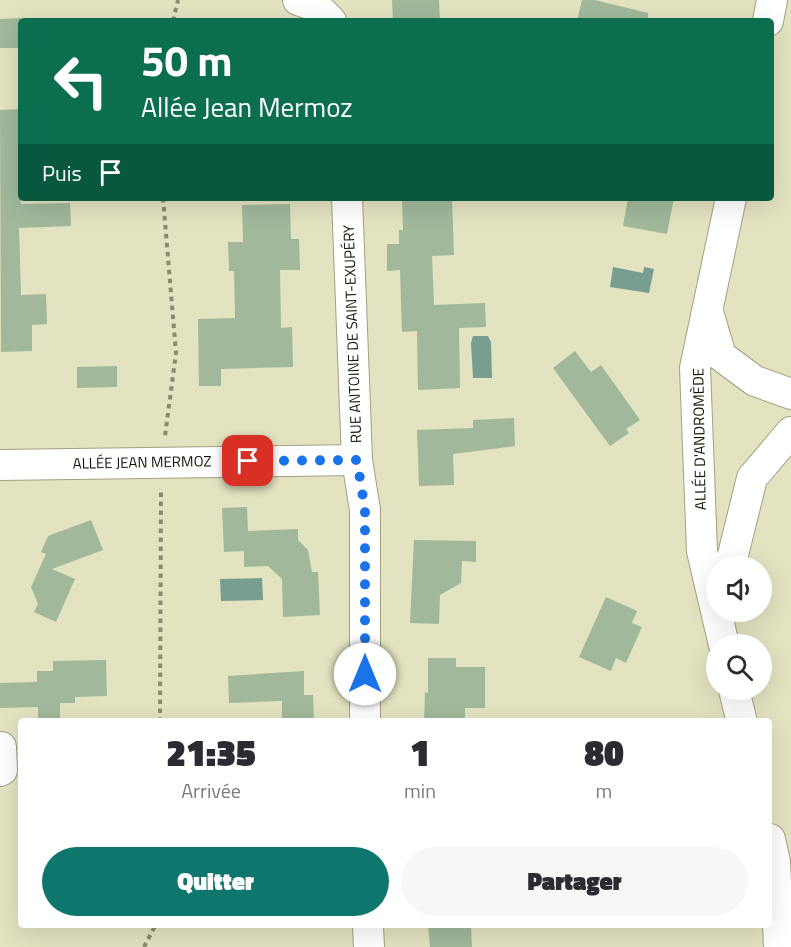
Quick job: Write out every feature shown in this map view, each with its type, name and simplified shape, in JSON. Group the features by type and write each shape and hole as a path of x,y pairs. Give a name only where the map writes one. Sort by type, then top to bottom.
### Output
{"street":[{"path":"298,0 316,7 328,18"},
{"path":"769,18 772,0"},
{"name":"RUE ANTOINE DE SAINT-EXUPÉRY","path":"347,201 357,460 365,510 364,718"},
{"name":"ALLÉE D'ANDROMÈDE","path":"720,625 702,551 695,368 730,201"},
{"path":"707,310 722,356 755,381 791,394"},
{"path":"733,556 752,478 791,432"},
{"name":"ALLÉE JEAN MERMOZ","path":"0,465 357,460"},
{"path":"737,700 741,718"},
{"path":"778,860 779,947"},
{"path":"368,928 369,947"}],"path":[{"path":"174,18 178,0"},
{"path":"144,947 154,928"}],"water":[{"path":"613,267 643,273 644,267 654,269 649,293 610,287"},
{"path":"473,336 488,336 491,342 492,378 473,378 471,343"},
{"path":"262,578 263,600 221,601 220,579"}],"building":[{"path":"392,0 439,0 440,18 393,18"},
{"path":"582,0 595,0 648,13 648,18 578,18"},
{"path":"18,18 18,48 0,48 0,19"},
{"path":"18,109 18,201 21,201 21,204 70,203 71,226 19,228 21,295 46,294 47,324 32,325 32,351 1,352 0,110"},
{"path":"402,201 452,201 454,255 432,256 434,305 485,303 486,327 459,328 460,388 418,390 417,331 402,332 400,270 387,271 387,244 399,244 399,230 403,230"},
{"path":"627,201 673,201 667,234 623,226"},
{"path":"290,204 291,239 299,239 300,270 280,270 281,328 292,327 293,367 221,369 221,386 199,386 198,319 235,318 234,271 229,271 228,242 243,242 242,205"},
{"path":"575,351 591,372 601,365 640,420 626,429 629,433 610,446 553,368"},
{"path":"117,366 117,387 77,388 77,367"},
{"path":"514,418 515,446 453,454 454,485 419,486 417,430 473,428 473,420"},
{"path":"247,507 248,531 298,529 298,540 308,550 312,572 318,572 320,615 283,617 282,579 268,566 244,567 244,551 224,552 222,508"},
{"path":"91,520 103,550 52,569 75,579 56,622 34,612 38,604 31,587 46,554 41,552 48,536"},
{"path":"414,540 476,541 476,562 462,561 461,583 440,595 439,624 410,623"},
{"path":"606,597 637,611 632,623 642,627 626,663 616,658 611,671 579,657"},
{"path":"428,658 456,658 456,667 485,667 485,708 465,708 465,718 424,718 425,692 428,693"},
{"path":"106,660 107,696 75,697 75,703 60,703 60,718 38,718 38,707 0,708 0,683 37,682 37,671 53,671 53,661"},
{"path":"304,671 304,695 313,695 314,718 282,718 282,701 229,703 228,676"},
{"path":"428,928 471,928 472,947 430,947"}],"route":[{"path":"248,461 357,460 365,510 365,674"}]}
